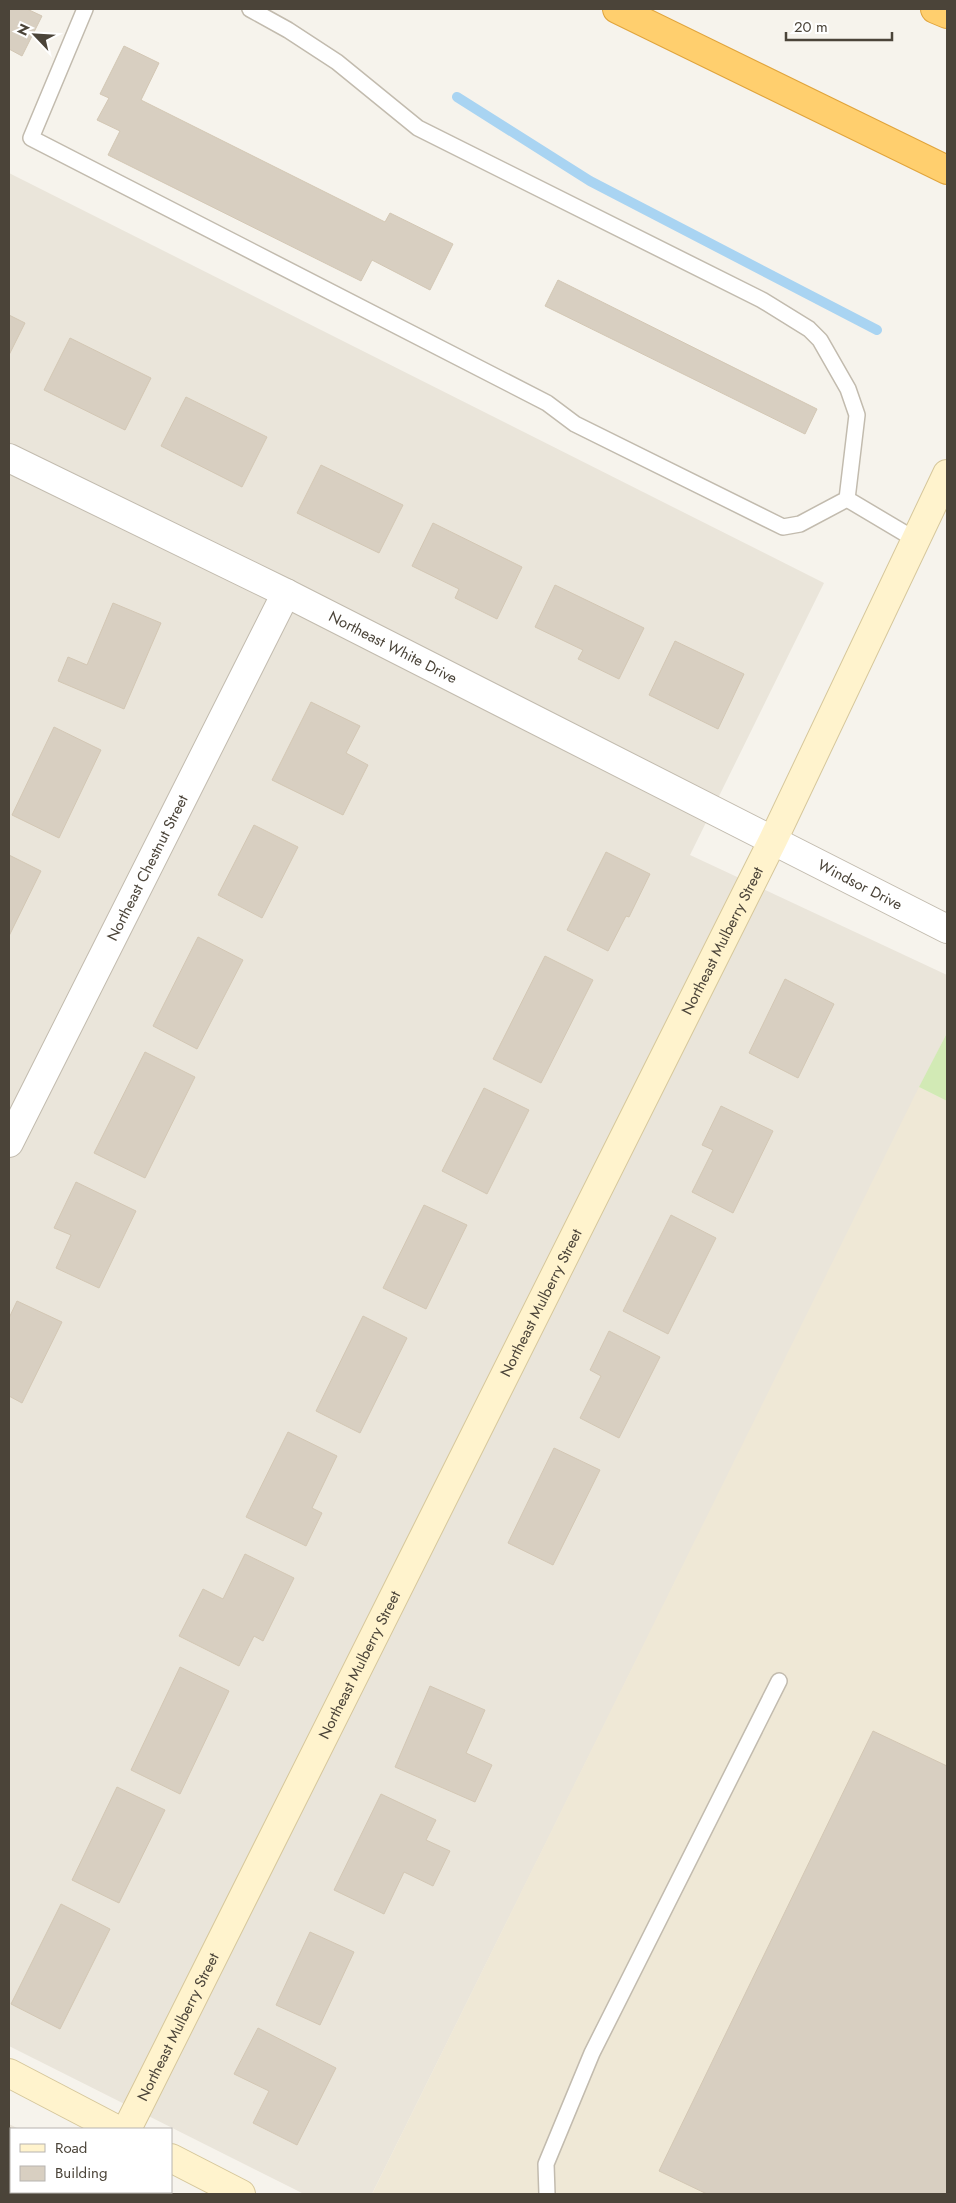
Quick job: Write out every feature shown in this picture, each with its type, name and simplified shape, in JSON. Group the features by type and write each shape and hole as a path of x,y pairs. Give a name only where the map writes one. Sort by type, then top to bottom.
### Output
{"highway":[{"path":"617,9 947,170"},
{"path":"935,9 947,14"}],"street":[{"name":"Northeast White Drive","path":"9,458 286,593 773,840"},
{"name":"Northeast Mulberry Street","path":"128,2128 773,840 947,474"},
{"name":"Northeast Chestnut Street","path":"9,1143 286,593"},
{"name":"Windsor Drive","path":"773,840 947,929"},
{"path":"9,2073 114,2128"},
{"path":"172,2159 241,2194"}],"lane":[{"path":"85,9 31,138 547,403 575,424 783,527 800,524 847,499"},
{"path":"250,9 288,30 337,62 418,128 762,300 809,329 820,340 843,381 857,415 847,499"},
{"path":"847,499 916,540"},
{"path":"547,2194 546,2164 592,2053 779,1681"}],"shaded area":[{"path":"9,173 824,583 690,855 947,975 947,1033 372,2194 304,2194 9,2046"},
{"path":"919,1087 947,1101 947,2194 372,2194"},
{"path":"9,2124 17,2128 10,2128 10,2193 152,2194 9,2194"}],"green space":[{"path":"947,1033 947,1101 919,1087"}],"building":[{"path":"9,9 27,9 42,16 22,56 9,49"},
{"path":"124,46 159,63 141,100 385,222 390,213 453,244 430,290 372,260 361,281 108,155 120,131 97,120 109,98 100,94"},
{"path":"558,280 817,409 805,434 545,306"},
{"path":"9,315 25,323 9,355"},
{"path":"70,338 151,378 125,430 44,390"},
{"path":"186,397 267,437 242,487 161,446"},
{"path":"321,465 403,505 379,553 297,513"},
{"path":"433,523 522,567 497,619 455,598 459,589 412,566"},
{"path":"555,585 644,628 619,679 578,659 583,650 535,627"},
{"path":"113,603 161,623 124,709 58,681 68,657 87,665"},
{"path":"675,641 744,674 718,729 649,695"},
{"path":"311,702 360,726 346,753 368,765 343,815 272,780"},
{"path":"54,727 101,750 59,838 12,815"},
{"path":"254,825 298,847 262,918 218,895"},
{"path":"606,852 650,874 629,917 626,916 608,951 567,930"},
{"path":"9,855 41,871 9,936"},
{"path":"198,937 243,960 197,1049 153,1026"},
{"path":"545,956 593,980 541,1083 493,1059"},
{"path":"785,979 834,1004 798,1078 749,1053"},
{"path":"145,1052 195,1077 145,1178 94,1153"},
{"path":"484,1088 529,1110 487,1194 442,1171"},
{"path":"721,1106 773,1131 733,1213 692,1192 713,1150 702,1145"},
{"path":"76,1182 136,1211 99,1288 56,1268 71,1235 54,1228"},
{"path":"424,1205 467,1225 426,1309 383,1288"},
{"path":"671,1215 716,1238 668,1334 623,1311"},
{"path":"17,1301 62,1322 22,1403 9,1396 9,1318"},
{"path":"363,1316 407,1338 360,1433 316,1411"},
{"path":"609,1331 660,1357 619,1438 580,1418 601,1376 590,1370"},
{"path":"288,1432 337,1456 312,1508 322,1513 306,1546 246,1517"},
{"path":"554,1448 600,1470 553,1565 508,1543"},
{"path":"245,1554 294,1578 263,1641 254,1636 239,1666 179,1636 203,1589 223,1599"},
{"path":"180,1667 229,1691 180,1794 131,1770"},
{"path":"430,1686 485,1710 466,1753 492,1765 475,1802 395,1767"},
{"path":"873,1731 947,1766 947,2194 707,2194 659,2171"},
{"path":"117,1787 165,1810 119,1903 72,1880"},
{"path":"381,1794 436,1820 426,1840 450,1851 433,1886 404,1872 384,1914 334,1890"},
{"path":"61,1904 110,1929 60,2029 11,2004"},
{"path":"310,1932 354,1952 320,2025 276,2005"},
{"path":"258,2028 336,2068 297,2145 253,2123 269,2091 234,2074"}],"waterway":[{"path":"457,97 590,181 877,330"}]}
